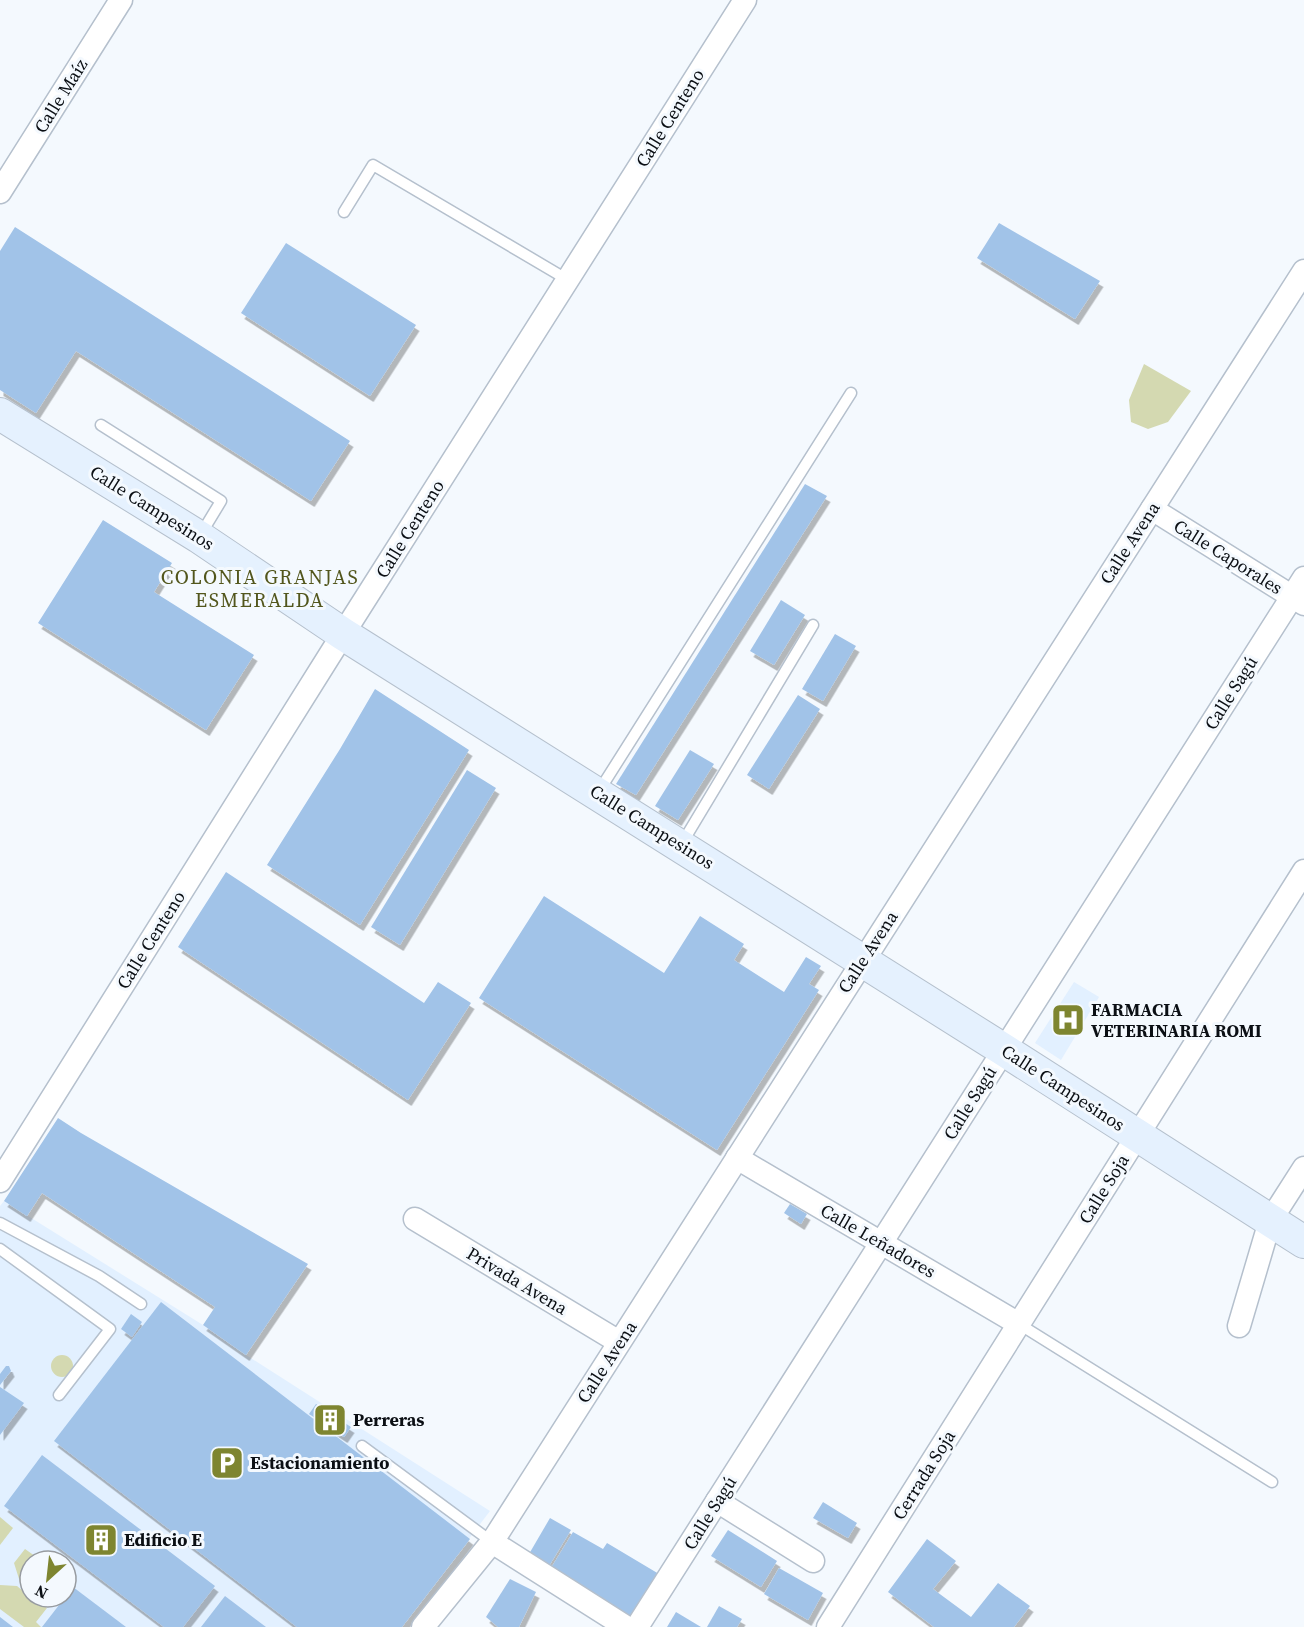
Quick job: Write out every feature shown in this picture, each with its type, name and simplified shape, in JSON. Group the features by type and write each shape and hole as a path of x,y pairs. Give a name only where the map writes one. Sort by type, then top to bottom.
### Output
{"street":[{"name":"Calle Maíz","path":"0,192 122,0"},
{"name":"Calle Centeno","path":"0,1180 745,0"},
{"name":"Calle Avena","path":"423,1627 492,1542 1304,271"},
{"name":"Calle Campesinos","path":"0,414 199,537 343,634 598,793 1304,1242"},
{"name":"Calle Caporales","path":"1152,509 1300,593"},
{"name":"Calle Sagú","path":"637,1627 1004,1050 1300,593"},
{"name":"Calle Soja","path":"1019,1324 1304,871"},
{"name":"Calle Leñadores","path":"737,1158 1019,1324"},
{"path":"1239,1326 1270,1221 1304,1168"},
{"name":"Privada Avena","path":"415,1219 619,1342"},
{"name":"Cerrada Soja","path":"828,1627 1019,1324"},
{"path":"717,1501 813,1561"},
{"path":"492,1542 626,1627"}],"lane":[{"path":"344,212 373,165 568,280"},
{"path":"598,793 851,393"},
{"path":"101,425 221,501 199,537"},
{"path":"680,845 813,626"},
{"path":"0,1222 99,1276 141,1304"},
{"path":"0,1249 110,1329 59,1395"},
{"path":"1019,1324 1272,1482"},
{"path":"362,1446 492,1542"}],"shaded area":[{"name":"FARMACIA VETERINARIA ROMI","path":"1074,982 1099,997 1061,1060 1035,1043"},
{"path":"4,1201 203,1325 490,1511 402,1627 0,1627 0,1206"}],"green space":[{"path":"1144,364 1191,391 1168,422 1148,429 1131,422 1129,400"},
{"path":"62,1355 70,1358 73,1366 70,1374 62,1377 54,1374 51,1366 54,1358"},
{"path":"0,1517 13,1528 0,1545"},
{"path":"18,1558 18,1576 14,1563"},
{"path":"0,1585 18,1587 18,1609 46,1609 36,1622 41,1627 24,1627 0,1609"}],"building":[{"path":"999,223 1100,281 1075,319 977,258"},
{"path":"15,227 350,441 311,501 76,351 36,413 0,390 0,251"},
{"path":"286,243 416,325 370,396 241,313"},
{"path":"805,484 827,496 636,795 616,784"},
{"path":"103,520 172,563 154,592 254,655 206,730 38,623"},
{"path":"781,600 805,615 774,665 750,651"},
{"path":"835,634 856,646 823,701 802,689"},
{"path":"375,689 469,750 360,925 267,865"},
{"path":"798,695 820,709 769,789 747,775"},
{"path":"690,750 714,764 678,820 655,806"},
{"path":"467,770 496,788 400,945 371,927"},
{"path":"226,872 424,1003 438,982 471,1003 408,1100 178,947"},
{"path":"544,896 664,973 700,916 744,944 734,960 784,992 806,957 821,966 809,984 819,990 717,1150 479,998"},
{"path":"58,1118 308,1264 246,1355 203,1325 215,1307 42,1193 27,1216 4,1201"},
{"path":"790,1204 807,1214 801,1224 784,1213"},
{"name":"Estacionamiento","path":"161,1302 470,1539 402,1627 297,1627 54,1441"},
{"path":"131,1314 142,1322 132,1337 121,1329"},
{"path":"6,1366 9,1366 11,1371 0,1385 0,1374"},
{"path":"0,1387 24,1403 0,1435"},
{"name":"Perreras","path":"316,1404 351,1427 344,1437 309,1414"},
{"name":"Edificio E","path":"42,1455 215,1586 183,1627 164,1627 78,1562 78,1549 61,1549 4,1506"},
{"path":"823,1502 857,1523 848,1538 813,1518"},
{"path":"550,1518 571,1530 549,1566 529,1554"},
{"path":"728,1530 777,1561 761,1587 711,1556"},
{"path":"573,1532 603,1549 607,1543 659,1574 633,1617 551,1568"},
{"path":"927,1539 956,1561 933,1589 971,1617 998,1583 1030,1606 1014,1627 934,1627 888,1592"},
{"path":"779,1568 823,1593 808,1620 764,1594"},
{"path":"510,1579 536,1592 519,1627 498,1627 486,1617"},
{"path":"78,1591 126,1627 42,1627 56,1609 78,1609"},
{"path":"225,1596 266,1627 201,1627"},
{"path":"719,1606 742,1619 737,1627 707,1627"},
{"path":"676,1612 701,1627 667,1627"},
{"path":"0,1617 13,1627 0,1627"}],"place":[{"name":"FARMACIA VETERINARIA ROMI","path":"1068,1020"},
{"name":"Perreras","path":"330,1420"},
{"name":"Estacionamiento","path":"227,1463"},
{"name":"Edificio E","path":"101,1540"}],"district":[{"name":"COLONIA GRANJAS ESMERALDA","path":"260,588"}]}
